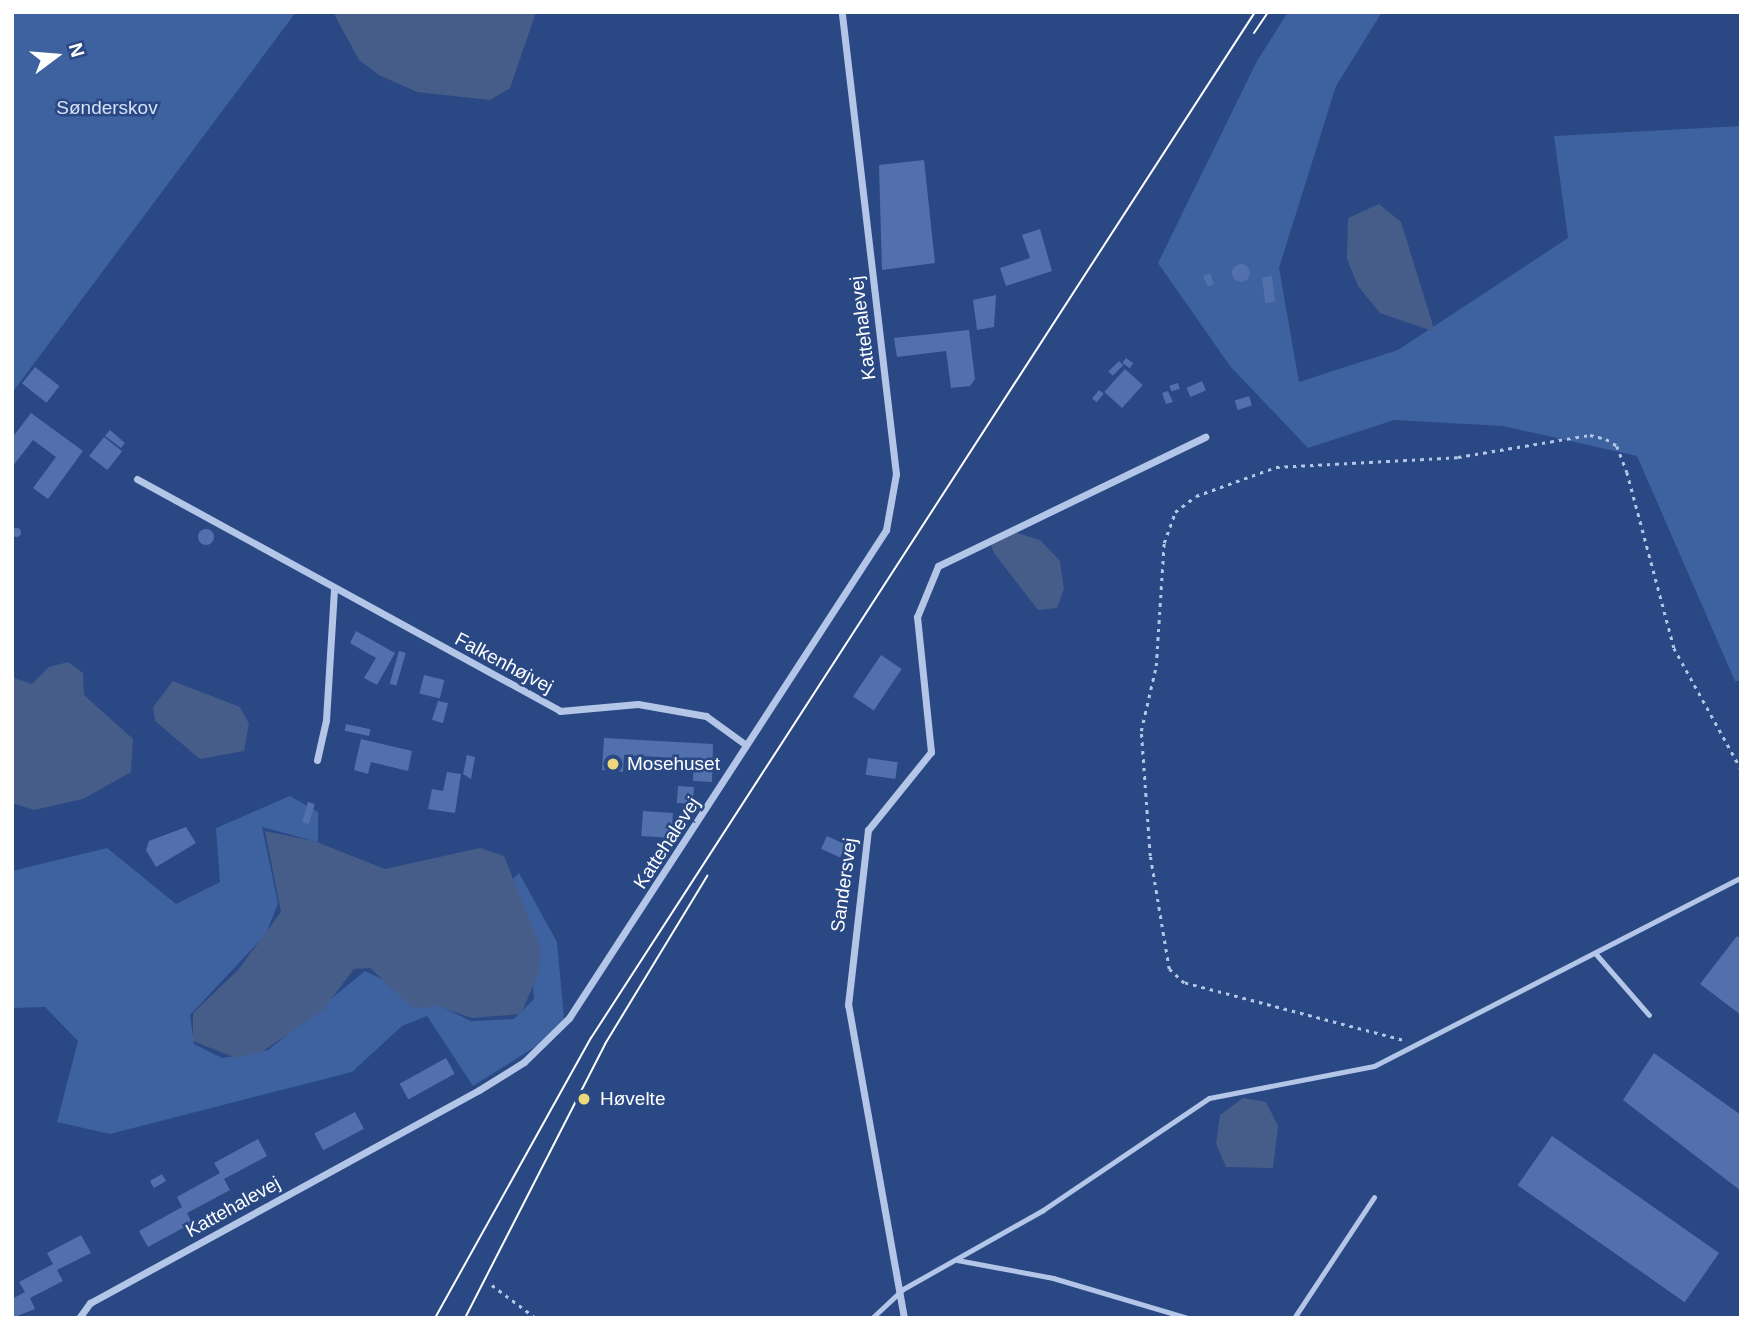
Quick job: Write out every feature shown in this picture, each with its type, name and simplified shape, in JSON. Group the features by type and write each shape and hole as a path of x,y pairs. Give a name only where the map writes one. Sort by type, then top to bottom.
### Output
{"street":[{"name":"Kattehalevej","path":"79,1318 90,1303 524,1062 569,1018 886,530 895,505 842,12"},
{"name":"Sandersvej","path":"904,1318 903,1289 848,1005 868,830 931,752 917,617 938,566 1205,437"},
{"name":"Falkenhøjvej","path":"137,480 334,590 560,711 638,704 706,716 746,745"},
{"path":"317,760 326,720 334,590"}],"lane":[{"path":"873,1318 903,1289 957,1260 1209,1098 1374,1066 1423,1044 1535,977 1595,953 1741,877"},
{"path":"1595,953 1649,1015"},
{"path":"1294,1318 1374,1197"},
{"path":"957,1260 1053,1278 1188,1318"}],"path":[{"path":"1423,1044 1184,983 1169,969 1150,856 1141,731 1156,666 1164,543 1175,512 1196,496 1276,467 1458,457 1590,435 1606,439 1617,446 1627,471 1674,648 1741,769"},
{"path":"492,1285 536,1318"}],"green space":[{"name":"Sønderskov","path":"12,12 296,12 12,393"},
{"path":"1288,12 1382,12 1336,86 1279,268 1299,382 1398,350 1568,238 1554,136 1741,126 1741,681 1735,681 1637,456 1503,426 1394,420 1308,448 1230,366 1158,263 1257,61"},
{"path":"290,796 318,812 318,842 262,827 278,903 266,934 190,1015 194,1044 222,1058 268,1050 365,971 471,1021 514,1019 534,999 529,921 505,887 519,873 557,942 565,1028 473,1086 427,1016 402,1026 352,1072 110,1134 57,1122 78,1041 45,1007 12,1008 12,871 107,848 176,904 220,882 216,828"}],"shaded area":[{"path":"333,12 536,12 510,88 490,100 417,92 379,75 359,60"},
{"path":"1379,204 1401,222 1435,332 1380,313 1358,286 1347,259 1348,218"},
{"path":"1014,532 1040,540 1060,561 1064,589 1057,608 1038,610 994,553 991,545"},
{"path":"68,662 83,673 84,695 133,739 131,772 83,799 34,810 12,803 12,677 32,684 49,667"},
{"path":"173,681 240,707 249,724 244,751 200,759 155,721 153,707"},
{"path":"265,831 314,841 385,869 480,848 504,856 541,949 539,972 521,1014 472,1018 436,1006 414,1009 370,968 354,969 323,1010 260,1053 236,1058 193,1041 193,1013 238,970 281,912"},
{"path":"1243,1098 1266,1102 1278,1126 1273,1168 1226,1167 1216,1144 1220,1115"}],"building":[{"path":"924,160 935,263 882,270 879,165"},
{"path":"1040,229 1052,271 1006,286 1000,268 1030,258 1022,235"},
{"path":"1241,264 1247,267 1250,273 1247,279 1241,282 1235,279 1232,273 1235,267"},
{"path":"1210,273 1214,284 1208,287 1203,276"},
{"path":"1272,276 1275,302 1265,303 1262,277"},
{"path":"996,295 994,327 977,330 973,300"},
{"path":"969,330 975,379 970,386 951,388 946,351 897,357 894,338"},
{"path":"1126,358 1133,363 1130,368 1122,363"},
{"path":"1119,361 1123,365 1113,376 1108,372"},
{"path":"35,367 59,386 46,403 22,384"},
{"path":"1125,369 1143,385 1122,408 1104,392"},
{"path":"1202,381 1206,390 1191,397 1186,388"},
{"path":"1178,383 1180,389 1171,391 1169,386"},
{"path":"1099,390 1104,394 1097,402 1092,399"},
{"path":"1168,391 1173,402 1166,404 1162,393"},
{"path":"1249,396 1252,406 1238,410 1235,400"},
{"path":"31,413 83,451 48,499 33,488 56,457 33,440 12,467 12,438"},
{"path":"110,430 125,443 121,448 105,436"},
{"path":"104,437 122,451 107,470 89,456"},
{"path":"16,527 21,532 16,537 11,532"},
{"path":"206,529 212,531 212,543 206,545 200,543 198,537 200,531"},
{"path":"356,631 395,653 377,685 364,678 376,658 350,643"},
{"path":"399,651 406,653 396,686 390,684"},
{"path":"881,655 902,669 874,710 853,696"},
{"path":"424,675 444,680 440,699 419,693"},
{"path":"438,701 448,703 443,723 432,720"},
{"path":"346,724 370,729 369,736 345,731"},
{"name":"Mosehuset","path":"604,738 713,744 712,782 693,781 694,759 624,755 623,772 602,770"},
{"path":"361,739 412,751 408,771 371,762 368,774 354,770"},
{"path":"467,755 475,757 471,779 463,774"},
{"path":"868,758 898,762 895,779 866,775"},
{"path":"447,772 461,774 455,813 428,809 432,789 443,791"},
{"path":"678,786 694,787 693,804 677,803"},
{"path":"308,802 315,804 309,824 302,822"},
{"path":"643,811 673,813 671,838 641,836"},
{"path":"186,827 196,843 156,867 146,850 149,841"},
{"path":"827,836 846,845 840,858 821,849"},
{"path":"1737,936 1741,940 1741,1015 1700,984"},
{"path":"1654,1053 1741,1115 1741,1191 1623,1100"},
{"path":"446,1058 455,1074 408,1099 400,1084"},
{"path":"355,1112 364,1129 323,1150 314,1134"},
{"path":"1552,1136 1719,1253 1685,1302 1518,1185"},
{"path":"258,1139 267,1156 224,1179 230,1190 187,1213 192,1223 148,1247 139,1231 182,1207 177,1197 220,1173 214,1163"},
{"path":"162,1174 166,1181 154,1188 150,1181"},
{"path":"81,1235 91,1253 57,1270 63,1281 30,1298 35,1309 12,1318 12,1299 25,1292 19,1282 53,1264 47,1253"}],"tram line":[{"path":"435,1318 591,1038 1255,12"},
{"path":"1254,33 1268,12"},
{"path":"465,1318 605,1044 707,876"}],"place":[{"name":"Mosehuset","path":"613,764"},
{"name":"Høvelte","path":"584,1099"}]}
